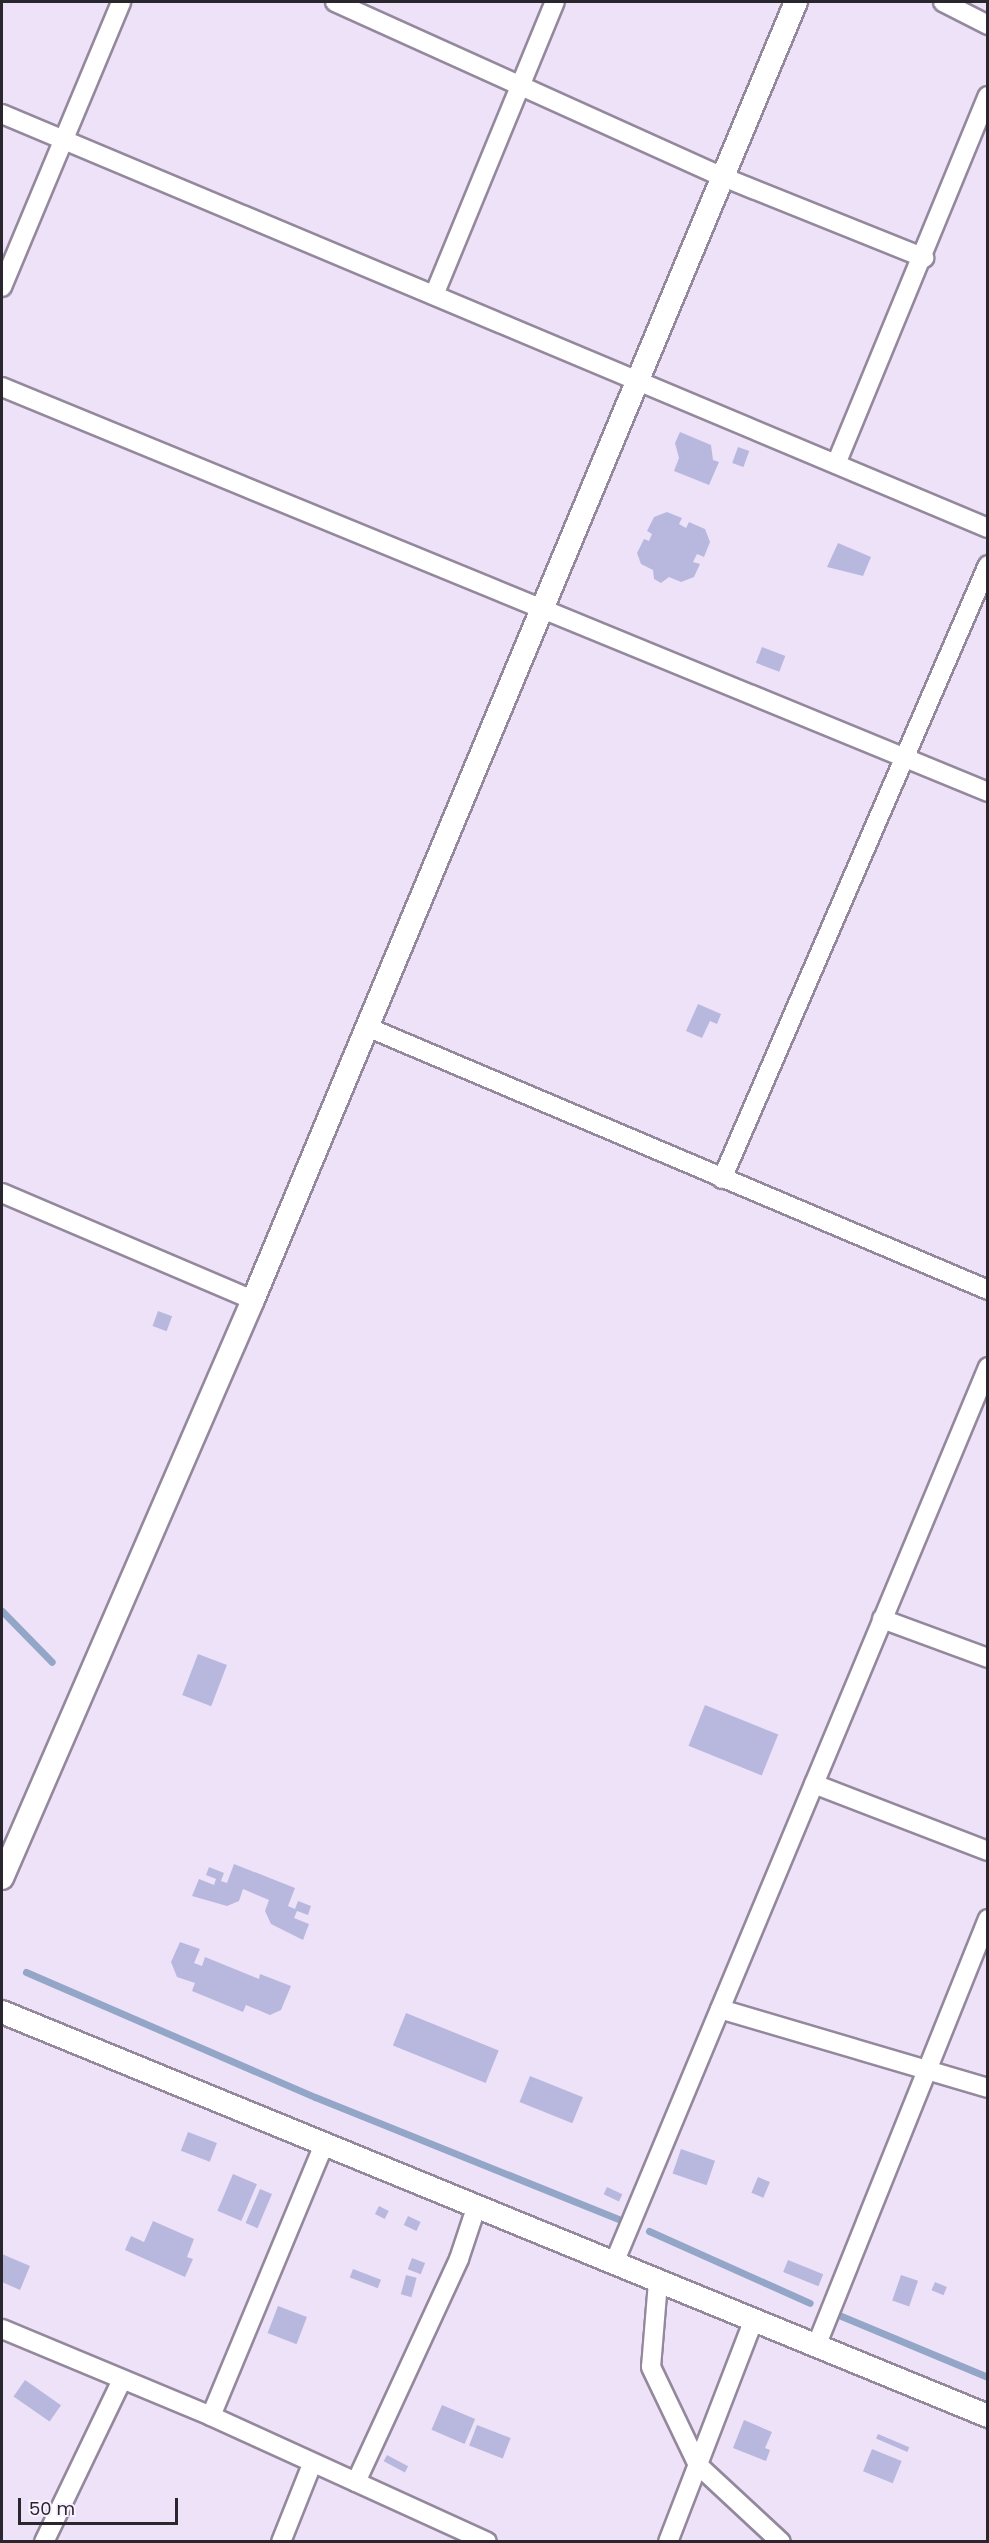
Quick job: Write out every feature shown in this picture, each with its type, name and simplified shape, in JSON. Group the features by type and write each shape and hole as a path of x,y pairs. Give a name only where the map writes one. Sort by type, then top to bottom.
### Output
{"street":[{"path":"2,287 121,2"},
{"path":"335,2 723,177 923,257"},
{"path":"434,295 555,2"},
{"path":"2,1878 253,1300 796,2"},
{"path":"943,2 987,25"},
{"path":"836,464 923,257 987,96"},
{"path":"2,114 987,528"},
{"path":"2,387 987,792"},
{"path":"722,1179 906,758 987,565"},
{"path":"367,1027 987,1290"},
{"path":"2,1193 253,1300"},
{"path":"614,2263 987,1367"},
{"path":"882,1619 987,1658"},
{"path":"814,1784 987,1851"},
{"path":"817,2344 987,1919"},
{"path":"720,2009 927,2068 987,2088"},
{"path":"2,2012 323,2147 614,2263 753,2322 817,2344 987,2416"},
{"path":"211,2416 323,2147"},
{"path":"356,2482 459,2259 476,2208"},
{"path":"658,2282 651,2367 698,2465 781,2541"},
{"path":"668,2541 753,2322"},
{"path":"2,2329 211,2416 312,2464 487,2541"},
{"path":"44,2541 122,2380"},
{"path":"280,2541 312,2464"}],"building":[{"path":"680,432 711,445 713,460 719,462 709,485 674,471 679,458 675,443"},
{"path":"738,447 749,451 743,467 732,463"},
{"path":"667,512 682,518 679,524 686,528 689,522 705,529 710,542 704,557 697,554 693,562 700,564 694,577 681,582 669,577 661,583 654,579 653,570 641,564 637,553 644,539 649,541 652,534 647,531 654,517"},
{"path":"838,543 871,557 863,576 827,567"},
{"path":"762,647 785,656 779,672 756,663"},
{"path":"698,1004 721,1014 717,1024 710,1021 702,1038 686,1031"},
{"path":"158,1311 172,1316 167,1331 153,1326"},
{"path":"198,1654 227,1665 211,1706 182,1695"},
{"path":"705,1705 778,1735 762,1775 689,1746"},
{"path":"234,1864 295,1888 288,1906 295,1909 298,1901 311,1906 308,1915 297,1911 294,1918 309,1924 303,1940 271,1924 265,1911 269,1900 243,1889 239,1901 227,1906 192,1896 199,1879 214,1885 216,1879 206,1875 209,1867 224,1873 221,1881 227,1883"},
{"path":"180,1942 200,1949 194,1963 202,1966 205,1957 259,1979 260,1974 291,1986 281,2010 270,2015 246,2005 243,2012 192,1991 195,1983 177,1977 171,1962"},
{"path":"406,2013 499,2050 486,2083 393,2045"},
{"path":"530,2076 583,2097 572,2123 520,2102"},
{"path":"188,2132 217,2143 210,2162 181,2151"},
{"path":"681,2149 715,2161 707,2185 673,2174"},
{"path":"233,2174 257,2184 241,2221 217,2211"},
{"path":"758,2177 770,2182 763,2198 751,2193"},
{"path":"607,2187 622,2194 619,2201 604,2194"},
{"path":"260,2189 272,2194 258,2228 246,2223"},
{"path":"379,2206 389,2211 385,2219 375,2214"},
{"path":"408,2216 421,2222 416,2231 404,2225"},
{"path":"153,2221 194,2239 187,2257 193,2259 185,2277 125,2250 131,2236 144,2242"},
{"path":"2,2254 30,2266 20,2290 2,2282"},
{"path":"412,2258 425,2263 421,2274 408,2269"},
{"path":"788,2260 823,2274 818,2286 783,2272"},
{"path":"353,2269 381,2280 378,2288 350,2277"},
{"path":"406,2275 417,2278 411,2297 401,2294"},
{"path":"901,2275 918,2281 909,2306 892,2301"},
{"path":"935,2282 947,2287 943,2295 931,2290"},
{"path":"278,2306 307,2317 297,2344 268,2333"},
{"path":"25,2380 61,2405 50,2422 14,2396"},
{"path":"442,2405 475,2419 465,2444 431,2430"},
{"path":"744,2420 772,2432 765,2448 770,2450 766,2461 733,2448"},
{"path":"477,2425 511,2438 503,2458 469,2446"},
{"path":"878,2434 909,2447 907,2452 876,2439"},
{"path":"872,2449 902,2461 893,2483 863,2471"},
{"path":"387,2455 408,2466 405,2472 384,2461"}],"waterway":[{"path":"2,1611 52,1662"},
{"path":"26,1972 315,2097 618,2219"},
{"path":"649,2231 810,2303"},
{"path":"834,2313 988,2377"}]}
